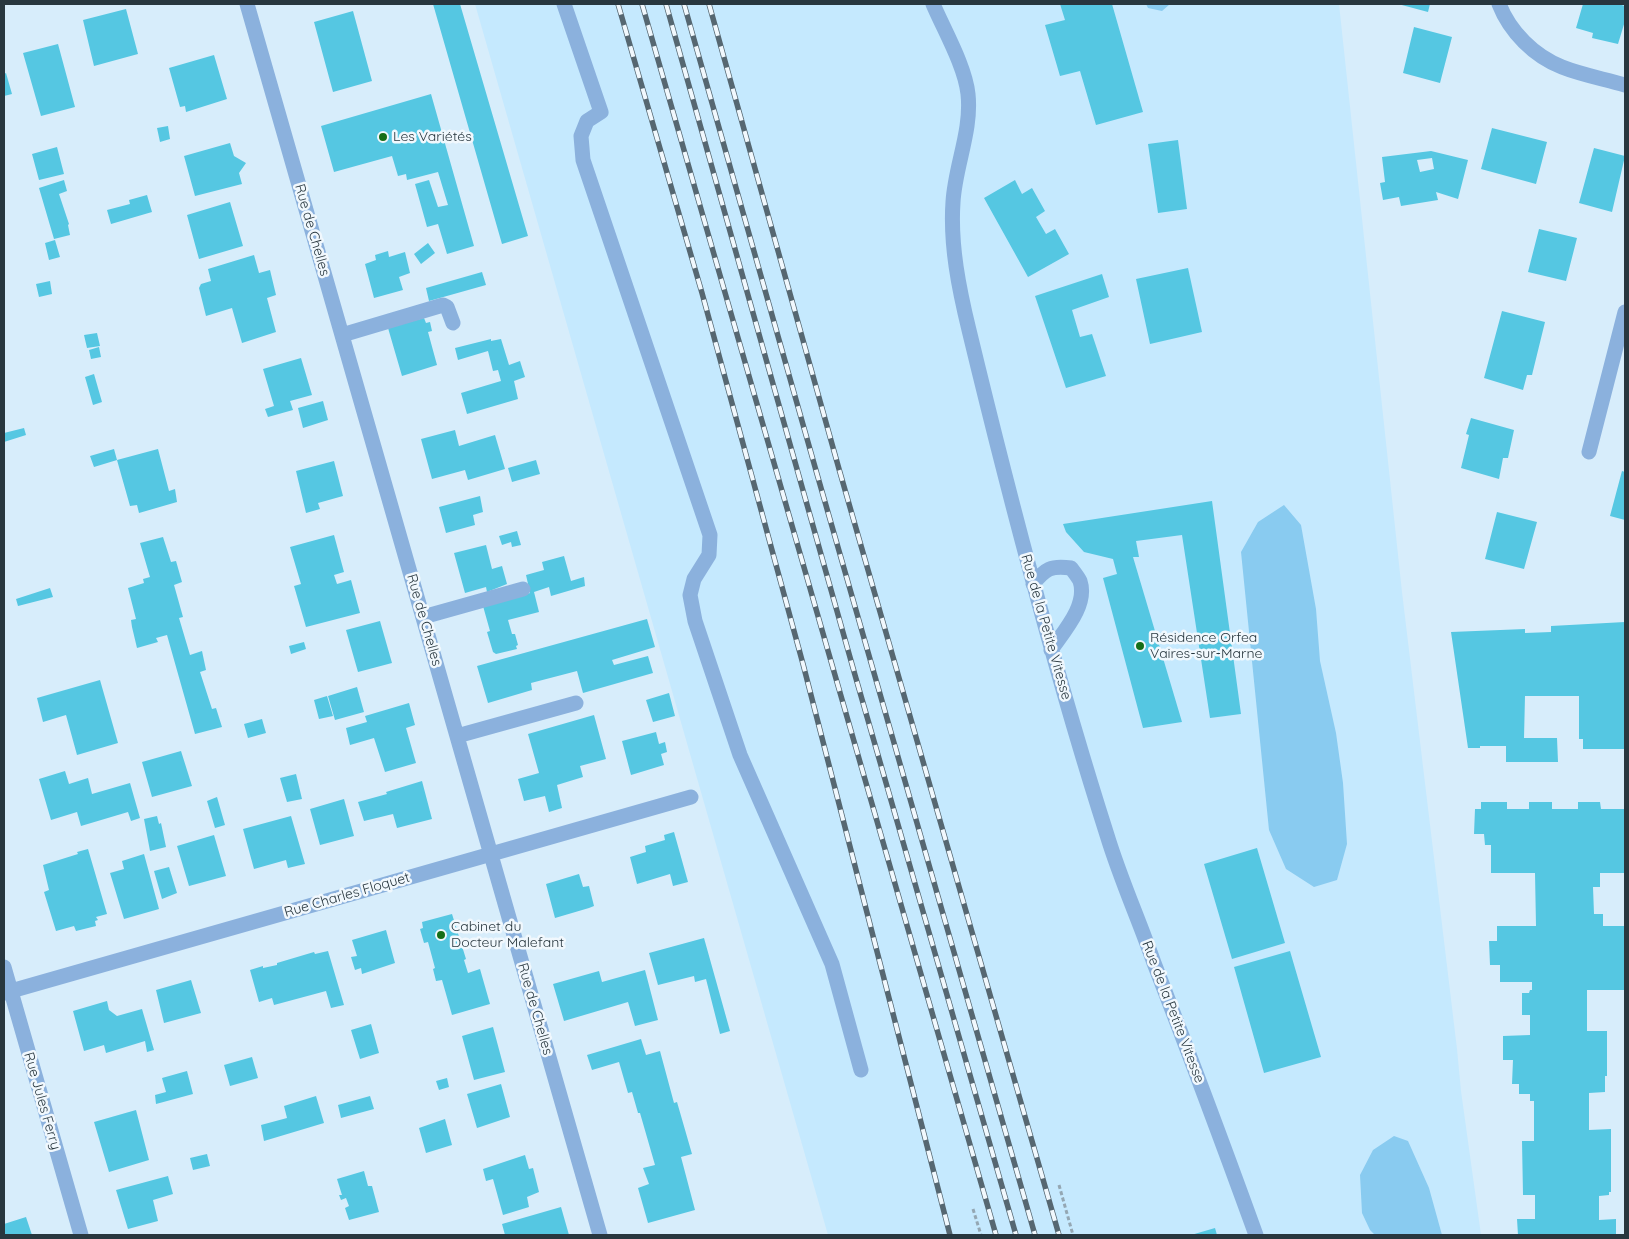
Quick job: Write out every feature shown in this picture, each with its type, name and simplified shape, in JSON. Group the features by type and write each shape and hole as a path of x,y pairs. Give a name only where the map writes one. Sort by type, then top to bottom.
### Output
{"street":[{"name":"Rue de Chelles","path":"247,4 600,1235"},
{"path":"564,4 600,112 586,122 581,136 583,160 710,535 709,556 694,579 690,595 695,621 740,755 832,964 860,1070"},
{"name":"Rue de la Petite Vitesse","path":"933,4 959,62 968,90 969,114 953,200 956,265 965,315 1005,478 1033,584 1108,838 1256,1235"},
{"path":"1499,4 1504,16 1517,34 1530,48 1547,60 1563,68 1625,85"},
{"path":"342,336 444,305 447,307 453,323"},
{"path":"1589,452 1625,312"},
{"path":"1033,584 1046,570 1060,566 1071,568 1080,580 1081,604 1052,650"},
{"path":"423,617 523,589"},
{"path":"457,736 576,703"},
{"name":"Rue Charles Floquet","path":"7,992 691,797"},
{"name":"Rue Jules Ferry","path":"4,966 7,992 81,1235"}],"path":[{"path":"1059,1185 1073,1235"},
{"path":"973,1209 981,1235"}],"shaded area":[{"path":"475,4 1339,4 1402,592 1461,1091 1481,1235 828,1235"},
{"path":"1146,4 1170,4 1162,11 1148,8"},
{"path":"1284,505 1301,525 1316,609 1320,661 1336,733 1343,783 1347,844 1337,880 1314,887 1286,869 1269,830 1241,552 1258,522"},
{"path":"1394,1136 1408,1141 1429,1188 1442,1235 1375,1235 1370,1230 1362,1213 1360,1175 1373,1150"}],"building":[{"path":"433,4 460,4 528,236 502,244"},
{"path":"1060,4 1112,4 1143,112 1096,125 1080,71 1060,76 1045,25 1065,20"},
{"path":"1398,4 1430,4 1428,12"},
{"path":"1583,4 1618,4 1625,6 1625,21 1618,44 1592,38 1593,33 1576,28"},
{"path":"126,9 138,54 94,66 83,20"},
{"path":"353,11 372,81 333,92 314,22"},
{"path":"1414,27 1452,37 1440,83 1403,73"},
{"path":"58,44 75,107 41,116 23,53"},
{"path":"214,55 227,99 186,112 185,106 180,107 169,68"},
{"path":"6,73 12,94 4,96 4,74"},
{"name":"Les Variétés","path":"431,94 474,246 447,254 438,224 427,227 415,184 429,180 438,207 448,205 438,172 407,180 406,174 398,176 392,156 334,172 321,126"},
{"path":"168,126 170,139 160,142 157,128"},
{"path":"1492,128 1547,142 1536,184 1481,169"},
{"path":"1178,140 1187,209 1158,213 1148,144"},
{"path":"230,143 234,156 246,163 239,173 242,184 195,196 184,156"},
{"path":"57,147 64,174 39,180 32,154"},
{"path":"1594,148 1625,156 1612,212 1579,203"},
{"path":"1431,151 1468,160 1458,199 1436,192 1438,200 1401,206 1399,197 1383,200 1380,183 1385,182 1382,157","holes":["1432,158 1434,169 1420,172 1417,160"]},
{"path":"64,180 67,191 59,194 69,224 70,235 54,239 39,188"},
{"path":"1015,180 1022,194 1032,188 1045,211 1036,217 1046,234 1055,229 1069,254 1028,277 984,198"},
{"path":"147,195 152,212 111,224 107,210 130,204 129,200"},
{"path":"230,202 243,246 199,259 187,215"},
{"path":"1539,229 1577,238 1566,281 1528,272"},
{"path":"55,240 60,257 49,260 45,243"},
{"path":"428,243 435,253 421,264 414,254"},
{"path":"388,251 389,257 405,252 410,273 399,277 403,290 374,298 365,264 376,260 375,255"},
{"path":"254,255 259,273 270,270 276,295 267,298 276,332 242,343 232,308 206,316 199,288 201,284 211,281 208,269"},
{"path":"1188,268 1202,332 1150,344 1136,279"},
{"path":"482,272 486,285 429,301 426,288"},
{"path":"1102,274 1109,297 1072,310 1080,337 1092,334 1106,376 1066,388 1035,296"},
{"path":"50,281 52,294 39,297 36,284"},
{"path":"1502,311 1545,322 1532,375 1527,375 1523,390 1484,378"},
{"path":"424,318 426,323 430,322 432,331 428,332 437,365 402,376 388,328"},
{"path":"97,333 100,346 87,348 84,335"},
{"path":"491,339 491,341 501,339 509,365 520,361 525,377 514,381 518,399 467,414 461,393 501,381 498,370 493,371 488,351 458,360 455,348"},
{"path":"99,347 101,357 91,359 89,350"},
{"path":"301,358 312,395 290,401 293,410 268,417 265,409 274,406 263,369"},
{"path":"94,374 102,402 93,405 85,377"},
{"path":"323,401 328,420 303,428 298,408"},
{"path":"1471,418 1514,430 1508,458 1503,458 1499,479 1461,468 1469,435 1466,434"},
{"path":"24,428 26,435 4,442 4,433"},
{"path":"455,430 459,446 495,435 505,469 468,480 465,470 432,479 421,439"},
{"path":"114,449 117,460 94,467 90,456"},
{"path":"158,449 169,491 175,489 177,502 139,513 137,505 130,506 117,460"},
{"path":"536,460 540,474 512,482 508,468"},
{"path":"334,461 343,496 318,503 320,509 306,513 296,471"},
{"path":"1622,471 1625,472 1625,520 1610,516"},
{"path":"480,496 483,512 473,515 475,525 446,533 439,507"},
{"name":"Résidence Orfea Vaires-sur-Marne","path":"1212,501 1241,714 1210,718 1182,535 1136,541 1139,557 1133,557 1182,722 1143,728 1103,578 1117,574 1113,559 1084,552 1066,532 1063,524"},
{"path":"1497,512 1537,522 1524,569 1485,559"},
{"path":"517,531 521,545 512,547 511,542 502,545 499,536"},
{"path":"334,535 344,572 334,575 337,584 351,580 360,613 306,627 294,586 301,584 290,547"},
{"path":"163,537 171,562 176,561 182,582 174,585 183,617 179,618 190,655 202,651 206,670 200,672 212,709 216,708 222,727 195,734 167,635 156,638 158,642 137,648 132,627 131,620 136,619 128,588 144,583 143,579 150,577 140,543"},
{"path":"486,545 492,569 502,566 507,584 487,592 486,587 465,593 454,553"},
{"path":"564,556 571,581 584,577 585,586 551,596 549,587 534,592 539,612 508,620 512,634 515,634 518,645 516,646 517,649 496,654 493,652 487,632 490,631 483,606 530,593 526,575 544,570 542,562"},
{"path":"50,588 53,597 18,606 16,599"},
{"path":"647,619 655,647 612,660 614,665 648,656 653,673 583,693 577,671 531,683 532,690 488,703 477,666"},
{"path":"380,621 392,663 358,672 346,630"},
{"path":"1625,622 1625,749 1583,749 1583,739 1579,739 1579,696 1525,696 1524,738 1557,738 1558,762 1506,762 1506,746 1468,748 1451,632 1525,629 1525,633 1551,632 1551,626"},
{"path":"304,642 306,649 291,654 289,646"},
{"path":"100,680 118,743 77,755 66,715 43,722 37,698"},
{"path":"357,687 364,712 335,720 328,696"},
{"path":"669,693 675,716 653,722 646,700"},
{"path":"327,696 333,716 319,719 314,700"},
{"path":"409,703 415,725 406,728 416,763 385,772 374,738 350,745 346,728 367,722 365,716"},
{"path":"594,715 606,759 580,766 583,777 557,785 562,808 549,812 545,796 524,801 518,779 539,773 528,734"},
{"path":"262,719 266,733 248,738 244,724"},
{"path":"656,732 659,744 665,742 667,752 661,754 664,765 631,775 622,741"},
{"path":"181,751 192,786 152,797 142,762"},
{"path":"65,771 69,784 88,778 92,794 130,783 140,818 131,821 128,812 81,826 77,812 51,820 39,779"},
{"path":"296,774 302,799 287,802 280,778"},
{"path":"422,781 432,819 397,828 393,814 364,821 358,802"},
{"path":"217,797 225,825 215,828 207,801"},
{"path":"344,799 354,836 320,845 310,809"},
{"path":"1481,802 1507,802 1507,809 1529,809 1529,802 1552,802 1552,809 1578,809 1578,802 1600,802 1601,809 1625,809 1625,873 1600,873 1600,887 1593,887 1594,914 1603,914 1603,926 1625,926 1625,990 1587,990 1587,1031 1607,1031 1605,1092 1589,1093 1589,1130 1611,1129 1611,1192 1609,1192 1609,1195 1599,1196 1599,1220 1616,1219 1616,1235 1518,1235 1517,1219 1535,1219 1535,1195 1523,1195 1522,1141 1534,1141 1534,1101 1530,1101 1530,1094 1519,1094 1519,1084 1512,1084 1513,1060 1503,1060 1503,1036 1530,1035 1530,1015 1522,1015 1522,993 1529,993 1532,990 1532,982 1500,982 1500,965 1490,965 1489,941 1497,941 1497,926 1536,926 1535,873 1491,873 1491,845 1485,845 1484,834 1474,834 1475,809 1481,809"},
{"path":"157,816 159,824 161,823 166,847 150,851 144,819"},
{"path":"291,816 305,864 288,868 286,860 254,869 243,829"},
{"path":"674,832 688,882 673,886 670,874 637,884 630,857 646,852 645,846 665,840 664,835"},
{"path":"214,835 226,876 189,886 177,846"},
{"path":"1257,848 1285,943 1232,959 1204,864"},
{"path":"88,849 107,914 96,917 98,920 95,921 96,926 76,931 74,926 56,931 44,892 49,890 43,865"},
{"path":"144,854 159,909 124,919 110,873 124,869 122,861"},
{"path":"169,867 177,893 162,899 154,871"},
{"path":"579,874 583,887 589,886 594,906 555,918 546,884"},
{"path":"452,914 466,959 464,960 468,973 480,969 490,1004 452,1015 442,980 436,981 433,969 435,968 428,942 424,943 420,929 423,928 422,922"},
{"path":"386,930 395,963 362,974 361,968 355,970 351,957 357,956 352,940"},
{"path":"704,938 730,1031 720,1034 706,979 695,982 694,976 658,985 649,953"},
{"path":"328,951 344,1005 331,1008 326,991 274,1005 272,998 259,1002 250,970 263,966 263,968 277,965 277,963 314,952 315,954"},
{"path":"1290,951 1321,1057 1264,1073 1234,967"},
{"path":"645,970 658,1020 635,1026 628,1002 564,1021 553,984 599,971 602,982"},
{"path":"191,980 201,1013 164,1023 156,990"},
{"path":"107,1001 109,1010 117,1016 142,1009 154,1050 147,1052 145,1041 106,1053 104,1045 84,1051 73,1011"},
{"path":"371,1024 379,1053 360,1059 351,1030"},
{"path":"493,1027 505,1072 474,1080 462,1036"},
{"path":"641,1039 646,1055 660,1051 674,1103 677,1102 692,1154 681,1157 695,1210 648,1223 638,1188 649,1184 643,1168 655,1165 640,1113 638,1113 632,1092 628,1093 619,1062 592,1070 587,1055"},
{"path":"252,1057 258,1078 230,1086 224,1065"},
{"path":"187,1071 193,1094 156,1104 155,1095 166,1092 162,1078"},
{"path":"447,1078 449,1087 439,1090 436,1081"},
{"path":"501,1084 510,1117 477,1128 467,1094"},
{"path":"316,1096 324,1123 264,1141 261,1125 287,1118 284,1106"},
{"path":"370,1096 374,1109 341,1118 338,1105"},
{"path":"136,1110 149,1160 109,1172 94,1122"},
{"path":"445,1119 452,1145 426,1153 419,1128"},
{"path":"207,1154 210,1166 193,1170 190,1158"},
{"path":"525,1155 529,1169 533,1168 539,1192 527,1197 529,1207 503,1215 493,1179 486,1181 483,1169"},
{"path":"364,1171 368,1186 372,1186 379,1212 349,1220 345,1208 349,1206 346,1198 341,1200 339,1195 342,1195 337,1179"},
{"path":"168,1176 173,1194 153,1200 158,1221 128,1229 116,1190"},
{"path":"561,1207 569,1235 505,1235 502,1224"},
{"path":"26,1217 32,1235 4,1235 4,1224"},
{"path":"1215,1228 1217,1235 1191,1235"}],"railway":[{"path":"618,4 702,293 803,664 950,1235"},
{"path":"642,4 996,1235"},
{"path":"666,4 855,675 1016,1235"},
{"path":"684,4 1035,1235"},
{"path":"709,4 839,469 1059,1235"}],"place":[{"name":"Les Variétés","path":"383,137"},
{"name":"Résidence Orfea Vaires-sur-Marne","path":"1140,646"},
{"name":"Cabinet du Docteur Malefant","path":"441,935"}]}
